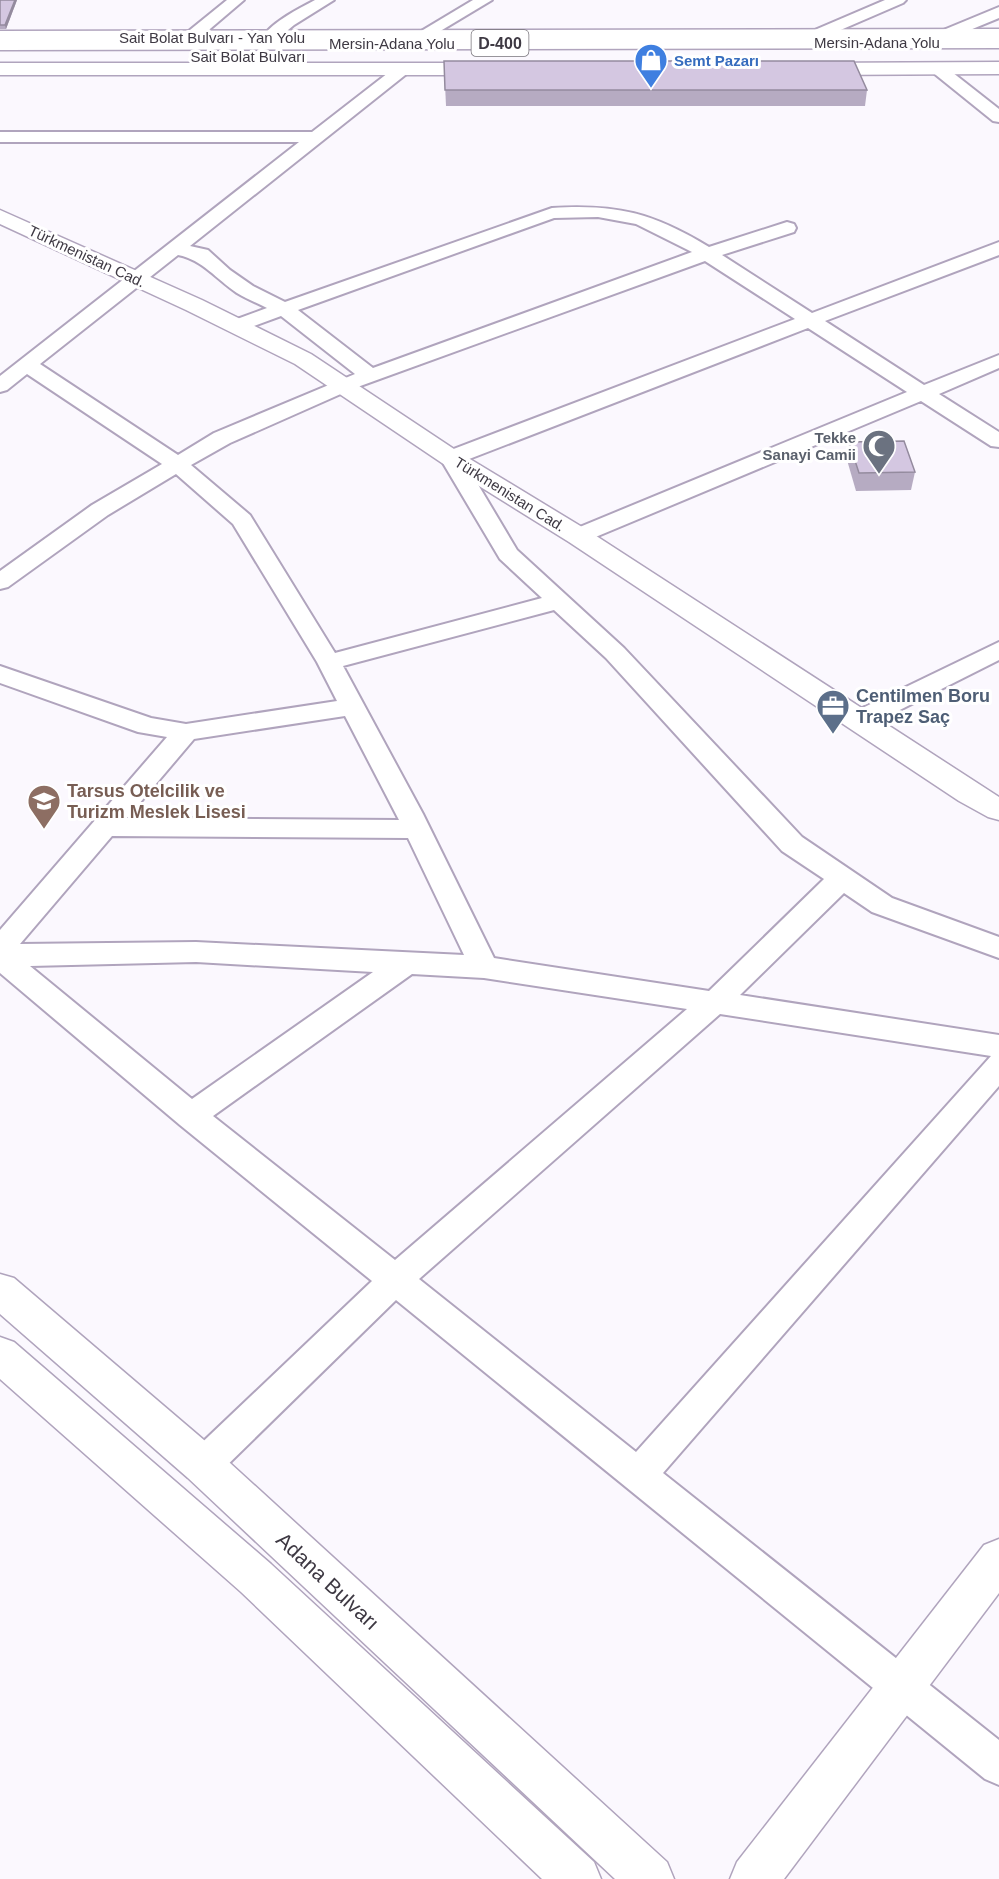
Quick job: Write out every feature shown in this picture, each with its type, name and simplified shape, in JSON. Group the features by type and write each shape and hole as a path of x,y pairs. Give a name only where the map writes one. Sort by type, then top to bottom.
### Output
{"main road":[{"name":"Sait Bolat Bulvarı - Yan Yolu","path":"0,37 999,34"},
{"name":"Mersin-Adana Yolu","path":"0,44 999,42"},
{"name":"Sait Bolat Bulvarı","path":"0,56 999,56"},
{"path":"794,69 999,68"},
{"name":"Sait Bolat Bulvarı - Yan Yolu","path":"0,69 510,69"},
{"name":"Türkmenistan Cad.","path":"0,216 303,358 451,458 578,536 999,810"},
{"name":"Adana Bulvarı","path":"0,1290 203,1465 650,1879"},
{"path":"0,1354 256,1578 577,1879"},
{"path":"754,1879 999,1559"}],"street":[{"path":"191,37 236,0"},
{"path":"270,36 288,21 326,0"},
{"path":"816,34 898,0"},
{"path":"454,2 480,2"},
{"path":"421,36 480,2"},
{"path":"946,34 999,12"},
{"path":"937,68 999,117"},
{"path":"0,386 403,69"},
{"path":"0,137 317,137"},
{"path":"236,326 552,213 578,211 627,216 643,220 705,254 999,441"},
{"path":"2,578 100,510 222,438 345,385 705,254 787,228"},
{"path":"999,248 451,458 508,554 615,653 792,844 882,905 999,948"},
{"path":"176,249 201,254 238,285 284,309 370,376"},
{"path":"578,536 999,361"},
{"path":"27,365 177,464 242,520 329,662 417,829 484,967"},
{"path":"329,662 559,601"},
{"path":"859,720 999,650"},
{"path":"0,674 147,726 186,732 353,707"},
{"path":"0,949 186,732"},
{"path":"104,827 417,829"},
{"path":"203,1465 395,1280 715,1002 842,878"},
{"path":"0,955 196,952 484,967 999,1046"},
{"path":"0,955 191,1116 999,1765"},
{"path":"191,1116 406,963"},
{"path":"639,1476 999,1065"}],"building":[{"path":"0,0 15,0 5,25 0,25"},
{"path":"444,61 854,61 867,90 445,90"},
{"path":"904,441 915,472 859,473 849,442"}],"place":[{"name":"Semt Pazarı","path":"651,89"},
{"name":"Tekke Sanayi Camii","path":"879,475"},
{"name":"Centilmen Boru Trapez Saç","path":"833,735"},
{"name":"Tarsus Otelcilik ve Turizm Meslek Lisesi","path":"44,830"}]}
